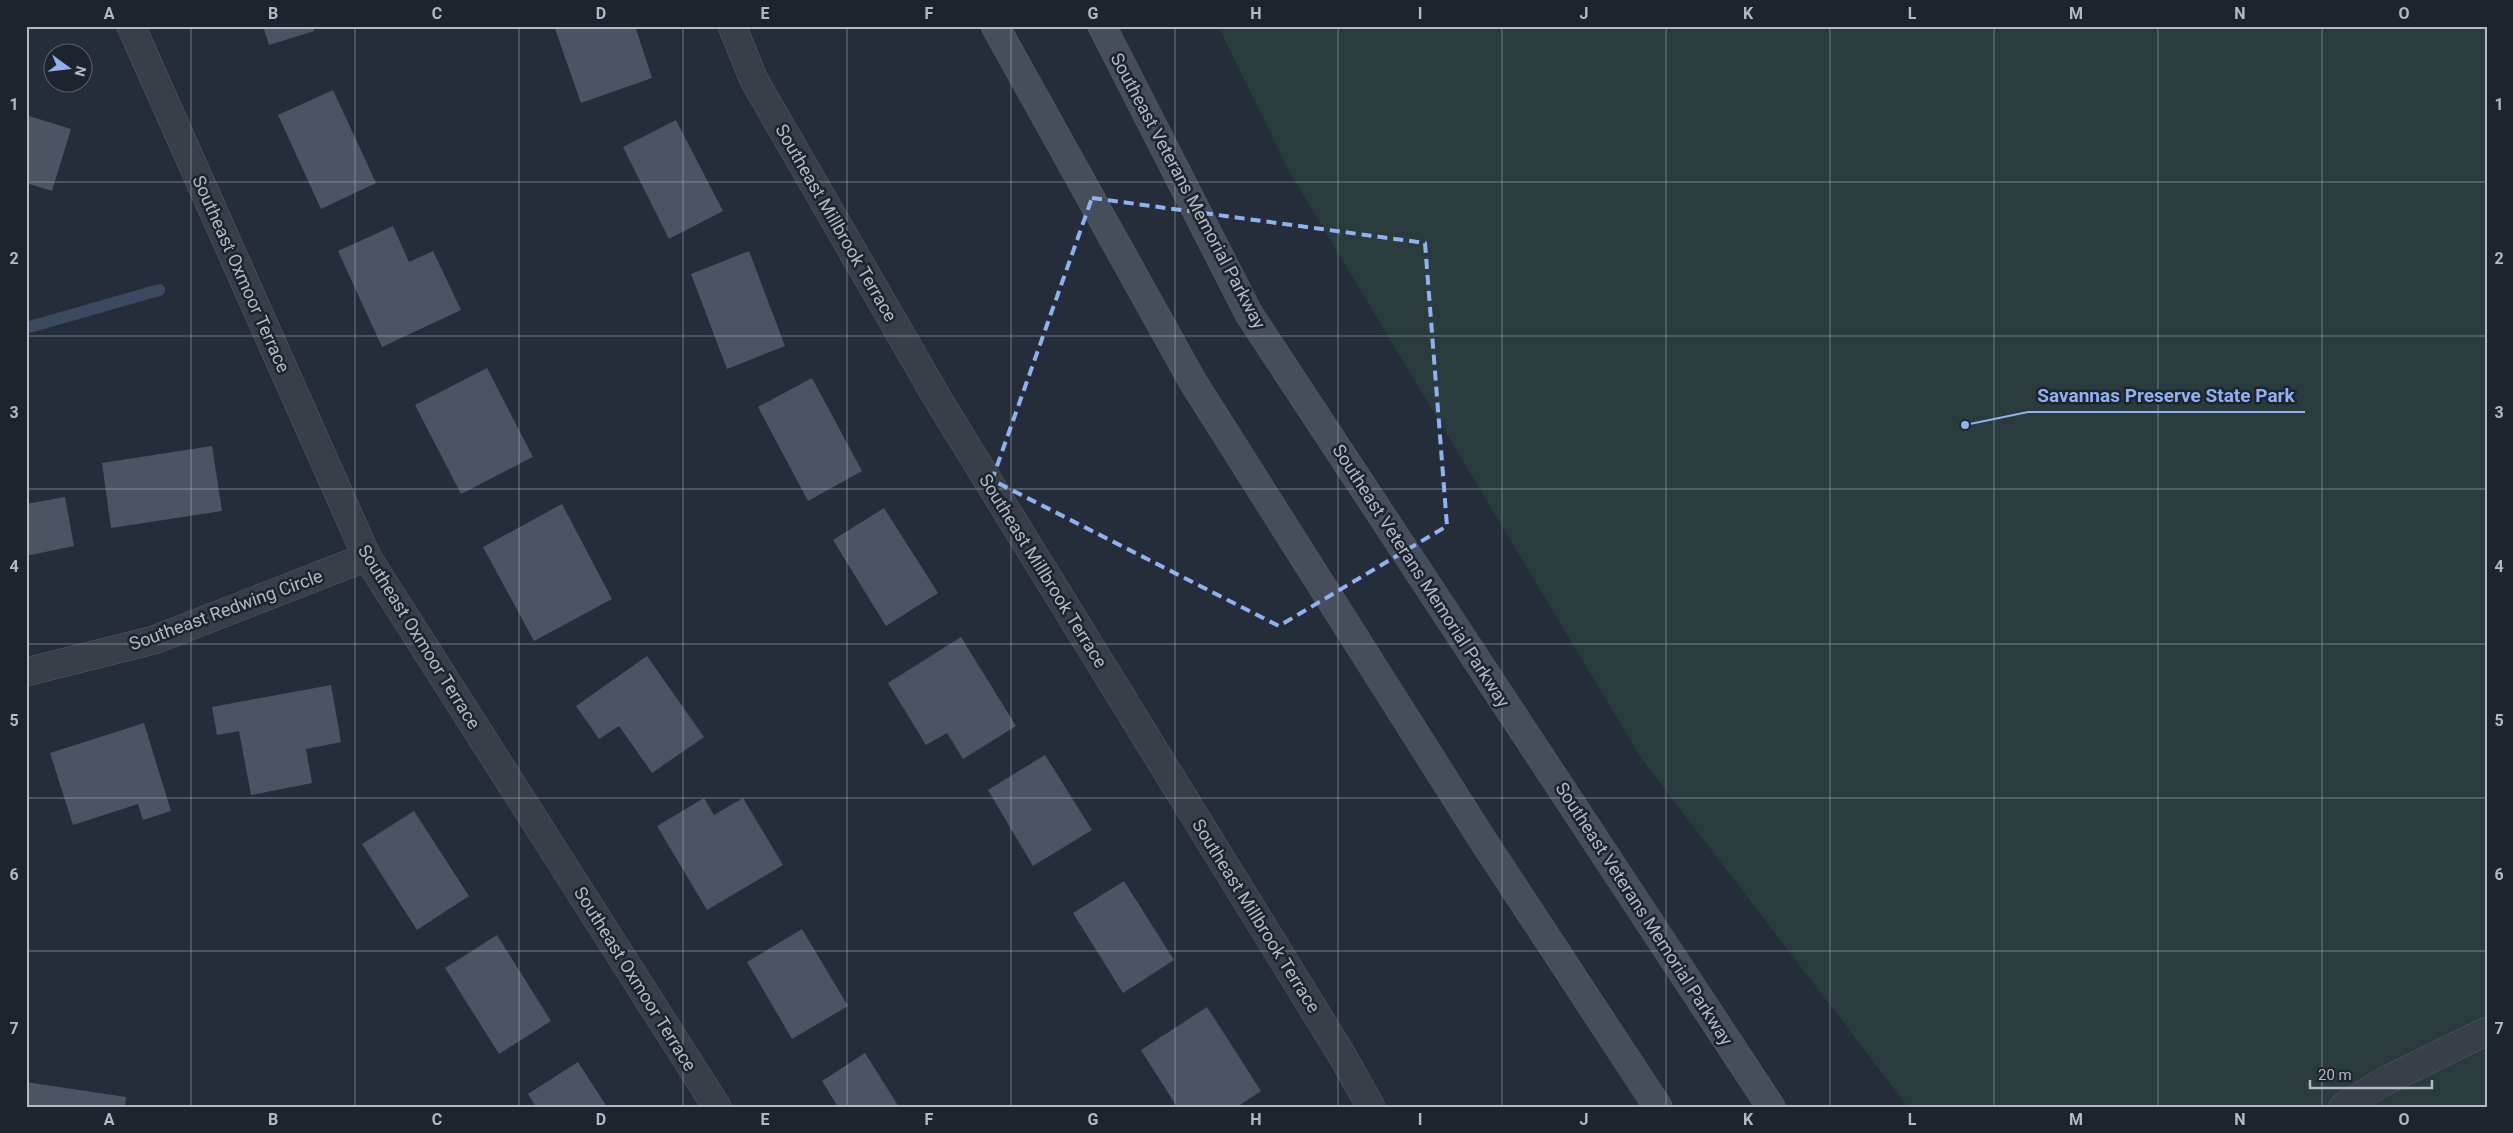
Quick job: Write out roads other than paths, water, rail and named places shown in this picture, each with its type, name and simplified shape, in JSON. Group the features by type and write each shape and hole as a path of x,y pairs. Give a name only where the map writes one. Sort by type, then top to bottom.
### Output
{"main road":[{"path":"995,26 1193,382 1482,839 1658,1107"},
{"name":"Southeast Veterans Memorial Parkway","path":"1102,26 1249,314 1771,1107"}],"street":[{"name":"Southeast Oxmoor Terrace","path":"131,26 367,557 717,1107"},
{"name":"Southeast Millbrook Terrace","path":"732,26 754,80 939,401 1343,1056 1371,1107"},
{"name":"Southeast Redwing Circle","path":"26,672 154,640 367,557"},
{"path":"2343,1107 2385,1081 2487,1031"}],"waterway":[{"path":"26,328 159,290"}],"place":[{"name":"Savannas Preserve State Park","path":"1965,425"}]}
